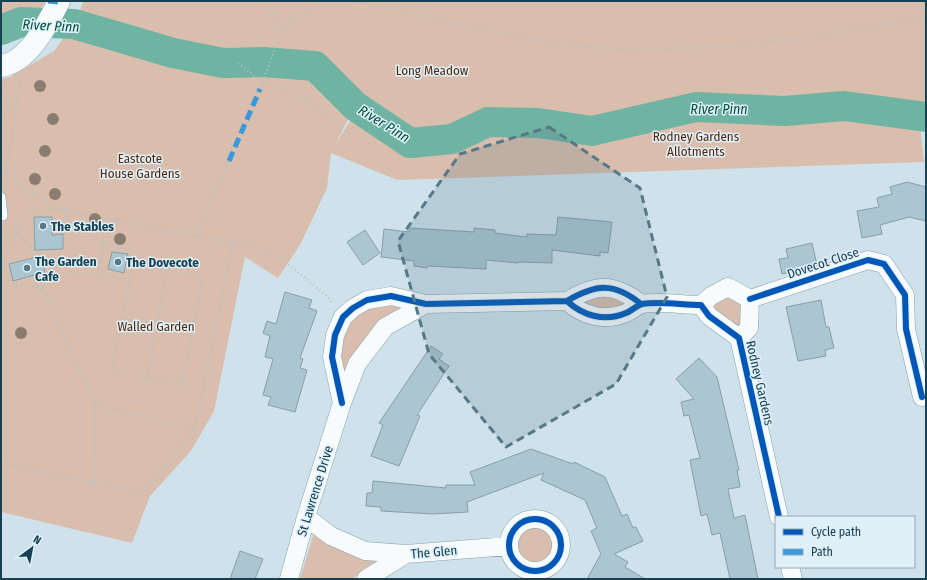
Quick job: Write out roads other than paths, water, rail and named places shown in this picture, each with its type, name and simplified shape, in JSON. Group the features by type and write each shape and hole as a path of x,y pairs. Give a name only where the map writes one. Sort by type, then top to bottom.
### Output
{"main road":[{"path":"1,66 19,57 38,39 56,6"}],"street":[{"name":"Dovecot Close","path":"750,299 868,260 884,264 905,295 906,329 922,397"},
{"path":"567,301 576,310 590,315 607,317 626,313 641,304 701,305 711,296 728,287 750,299"},
{"path":"426,304 567,301 585,291 598,288 614,289 628,293 641,304"},
{"name":"St Lawrence Drive","path":"342,403 332,357 335,335 343,317 353,308 366,300 379,297 391,296 426,304"},
{"name":"Rodney Gardens","path":"739,338 749,328 750,299"},
{"name":"St Lawrence Drive","path":"289,579 306,518 342,403 358,364 385,327 426,304"},
{"name":"Rodney Gardens","path":"701,305 709,316 726,331 739,338 779,516"},
{"path":"306,518 331,536 365,551 406,554"},
{"name":"The Glen","path":"366,579 406,554 510,546"},
{"path":"790,568 793,579"}],"lane":[{"path":"1,197 3,216"}],"waterway":[{"name":"River Pinn","path":"1,30 21,22 74,24 173,53 223,63 263,62 315,66 355,106 410,143 452,139 488,122 538,123 592,131 696,107 785,111 844,106 926,117"}],"place":[{"name":"The Stables","path":"43,226"},
{"name":"The Dovecote","path":"118,262"},
{"name":"The Garden Cafe","path":"27,268"}],"park label":[{"name":"Long Meadow","path":"432,70"},
{"name":"Rodney Gardens Allotments","path":"696,144"},
{"name":"Eastcote House Gardens","path":"140,166"},
{"name":"Walled Garden","path":"156,326"}]}
